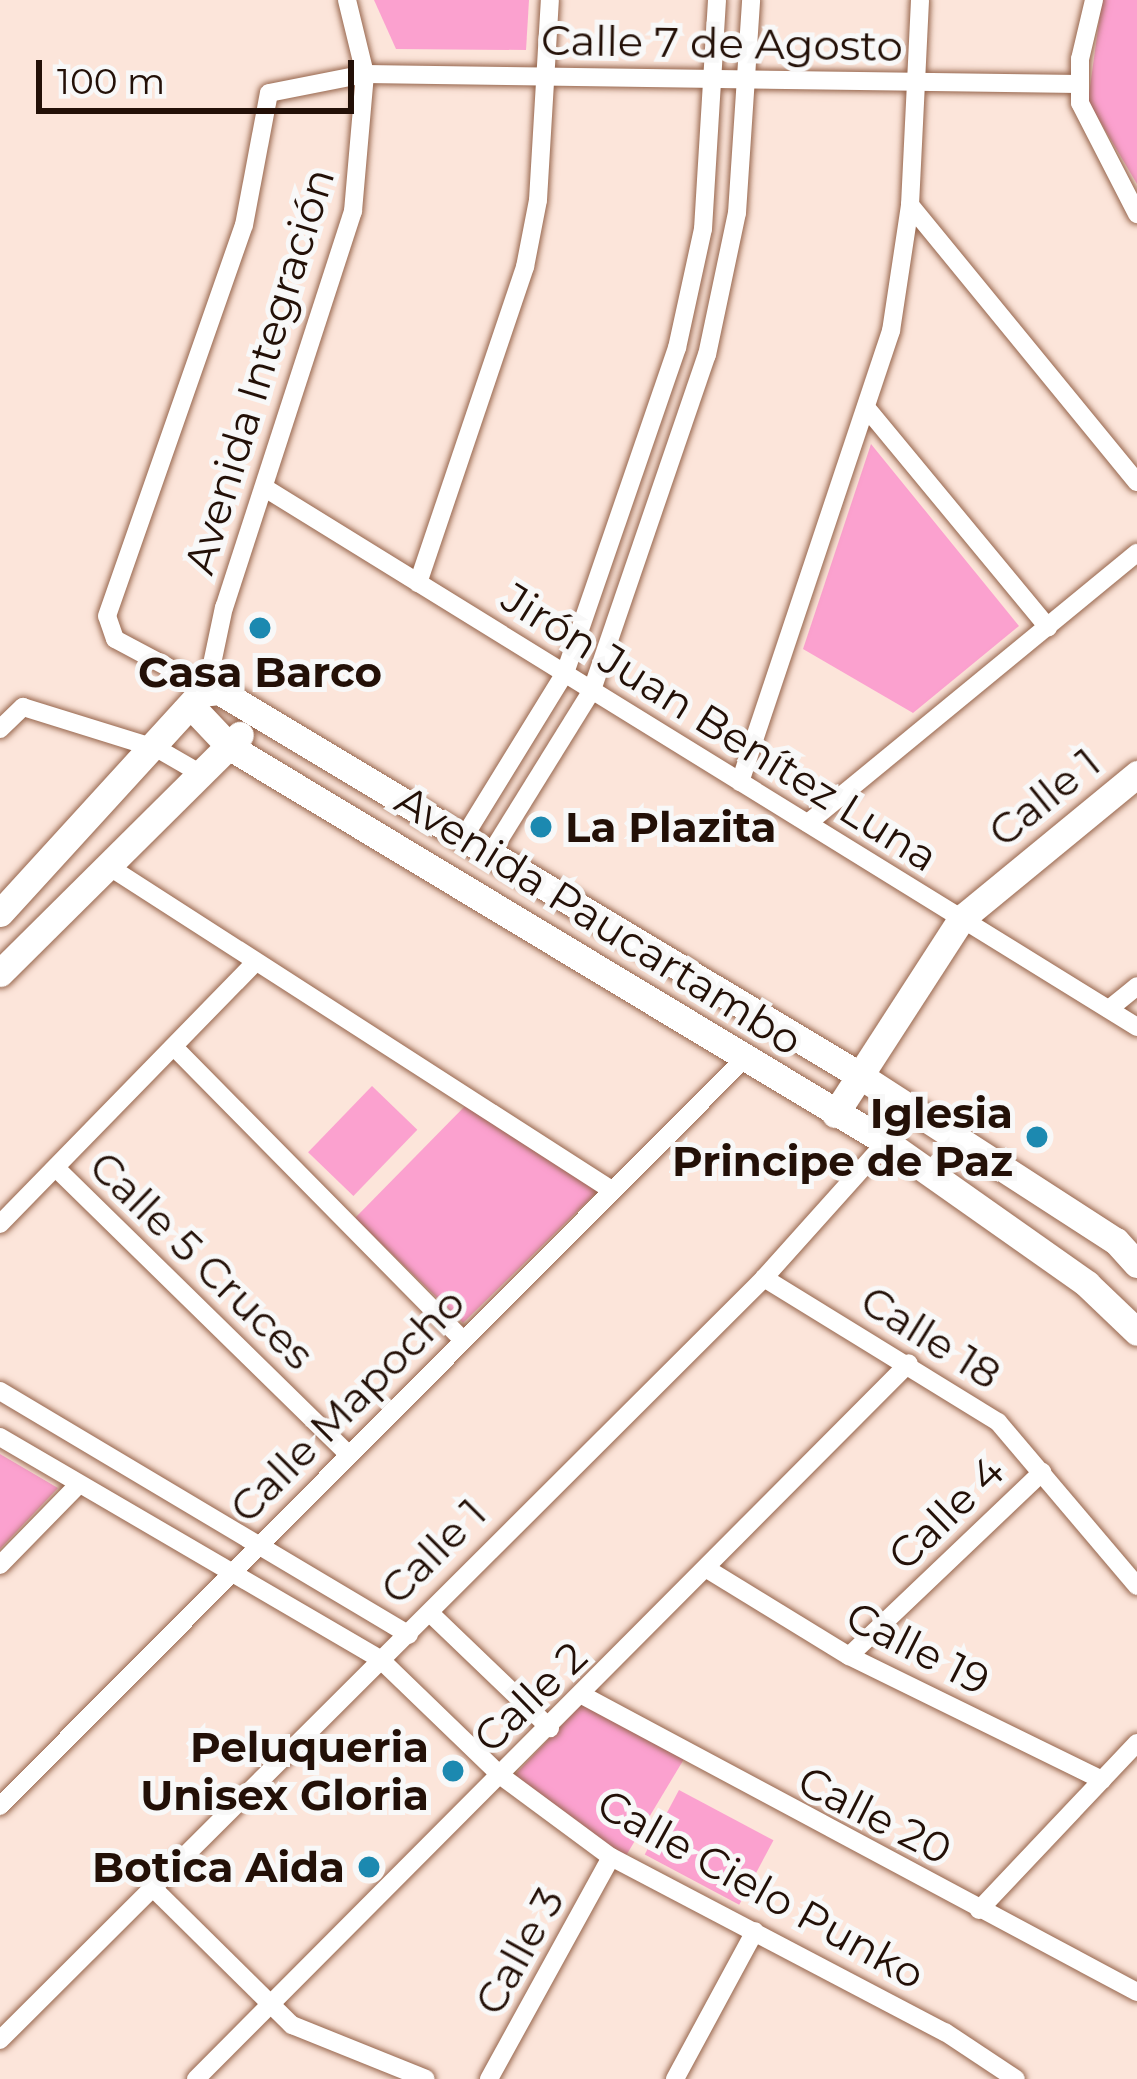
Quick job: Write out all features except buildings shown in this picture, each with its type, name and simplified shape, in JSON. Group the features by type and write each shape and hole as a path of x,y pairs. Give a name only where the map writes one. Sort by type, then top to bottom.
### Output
{"main road":[{"name":"Avenida Paucartambo","path":"200,698 250,708 859,1075 1116,1241 1137,1264"},
{"name":"Avenida Paucartambo","path":"200,698 230,747 886,1142 1087,1284 1137,1332"},
{"path":"0,913 158,749 200,698"},
{"path":"0,973 105,864 230,747 250,708"},
{"name":"Calle 1","path":"835,1114 962,918 1137,774"}],"street":[{"name":"Avenida Integración","path":"200,698 224,607 353,211 365,74 347,0"},
{"path":"418,583 525,268 550,0"},
{"path":"464,837 565,673 688,309 704,229 717,0"},
{"path":"491,853 592,690 719,313 737,213 751,0"},
{"path":"740,782 869,411 898,296 910,205 920,0"},
{"path":"1094,0 1078,84 1095,144 1135,206"},
{"name":"Calle 7 de Agosto","path":"200,698 115,639 107,616 244,225 265,100 274,90 365,74 1078,84"},
{"path":"910,205 1137,482"},
{"path":"869,411 1048,627"},
{"name":"Jirón Juan Benítez Luna","path":"265,488 1137,1027"},
{"path":"808,823 1137,553"},
{"path":"0,729 23,707 158,749 203,775"},
{"path":"105,864 613,1191"},
{"path":"0,1224 255,963"},
{"path":"1109,1009 1137,986"},
{"path":"174,1047 464,1340"},
{"name":"Calle Mapocho","path":"0,1806 746,1058"},
{"name":"Calle 1","path":"0,2040 764,1278 886,1142 901,1102"},
{"name":"Calle 5 Cruces","path":"56,1168 349,1455"},
{"name":"Calle 18","path":"764,1278 910,1363 998,1422 1137,1586"},
{"name":"Calle 2","path":"196,2079 584,1696 910,1363"},
{"path":"0,1390 410,1635"},
{"name":"Calle Cielo Punko","path":"0,1438 382,1660 500,1775 611,1857 945,2032 1016,2079"},
{"name":"Calle 4","path":"849,1656 1042,1472"},
{"path":"0,1565 78,1485"},
{"name":"Calle 19","path":"707,1570 849,1656 1102,1780"},
{"path":"430,1614 550,1729"},
{"name":"Calle 20","path":"584,1696 1137,1992"},
{"path":"979,1910 1137,1743"},
{"name":"Calle 3","path":"489,2079 611,1857"},
{"path":"154,1888 272,2005 318,2041 426,2079"},
{"path":"677,2078 755,1931"}],"shaded area":[{"path":"374,0 529,0 526,50 396,49"},
{"path":"1102,0 1137,0 1137,184 1088,101"},
{"path":"871,444 1019,626 913,713 803,649"},
{"path":"372,1086 417,1130 353,1196 308,1152"},
{"path":"467,1104 598,1191 463,1323 355,1218"},
{"path":"0,1454 58,1488 0,1549"},
{"path":"584,1702 684,1759 624,1859 507,1783"},
{"path":"679,1790 773,1840 739,1905 645,1854"}],"place":[{"name":"Casa Barco","path":"260,628"},
{"name":"La Plazita","path":"541,827"},
{"name":"Iglesia Principe de Paz","path":"1037,1137"},
{"name":"Peluqueria Unisex Gloria","path":"453,1771"},
{"name":"Botica Aida","path":"369,1867"}]}
